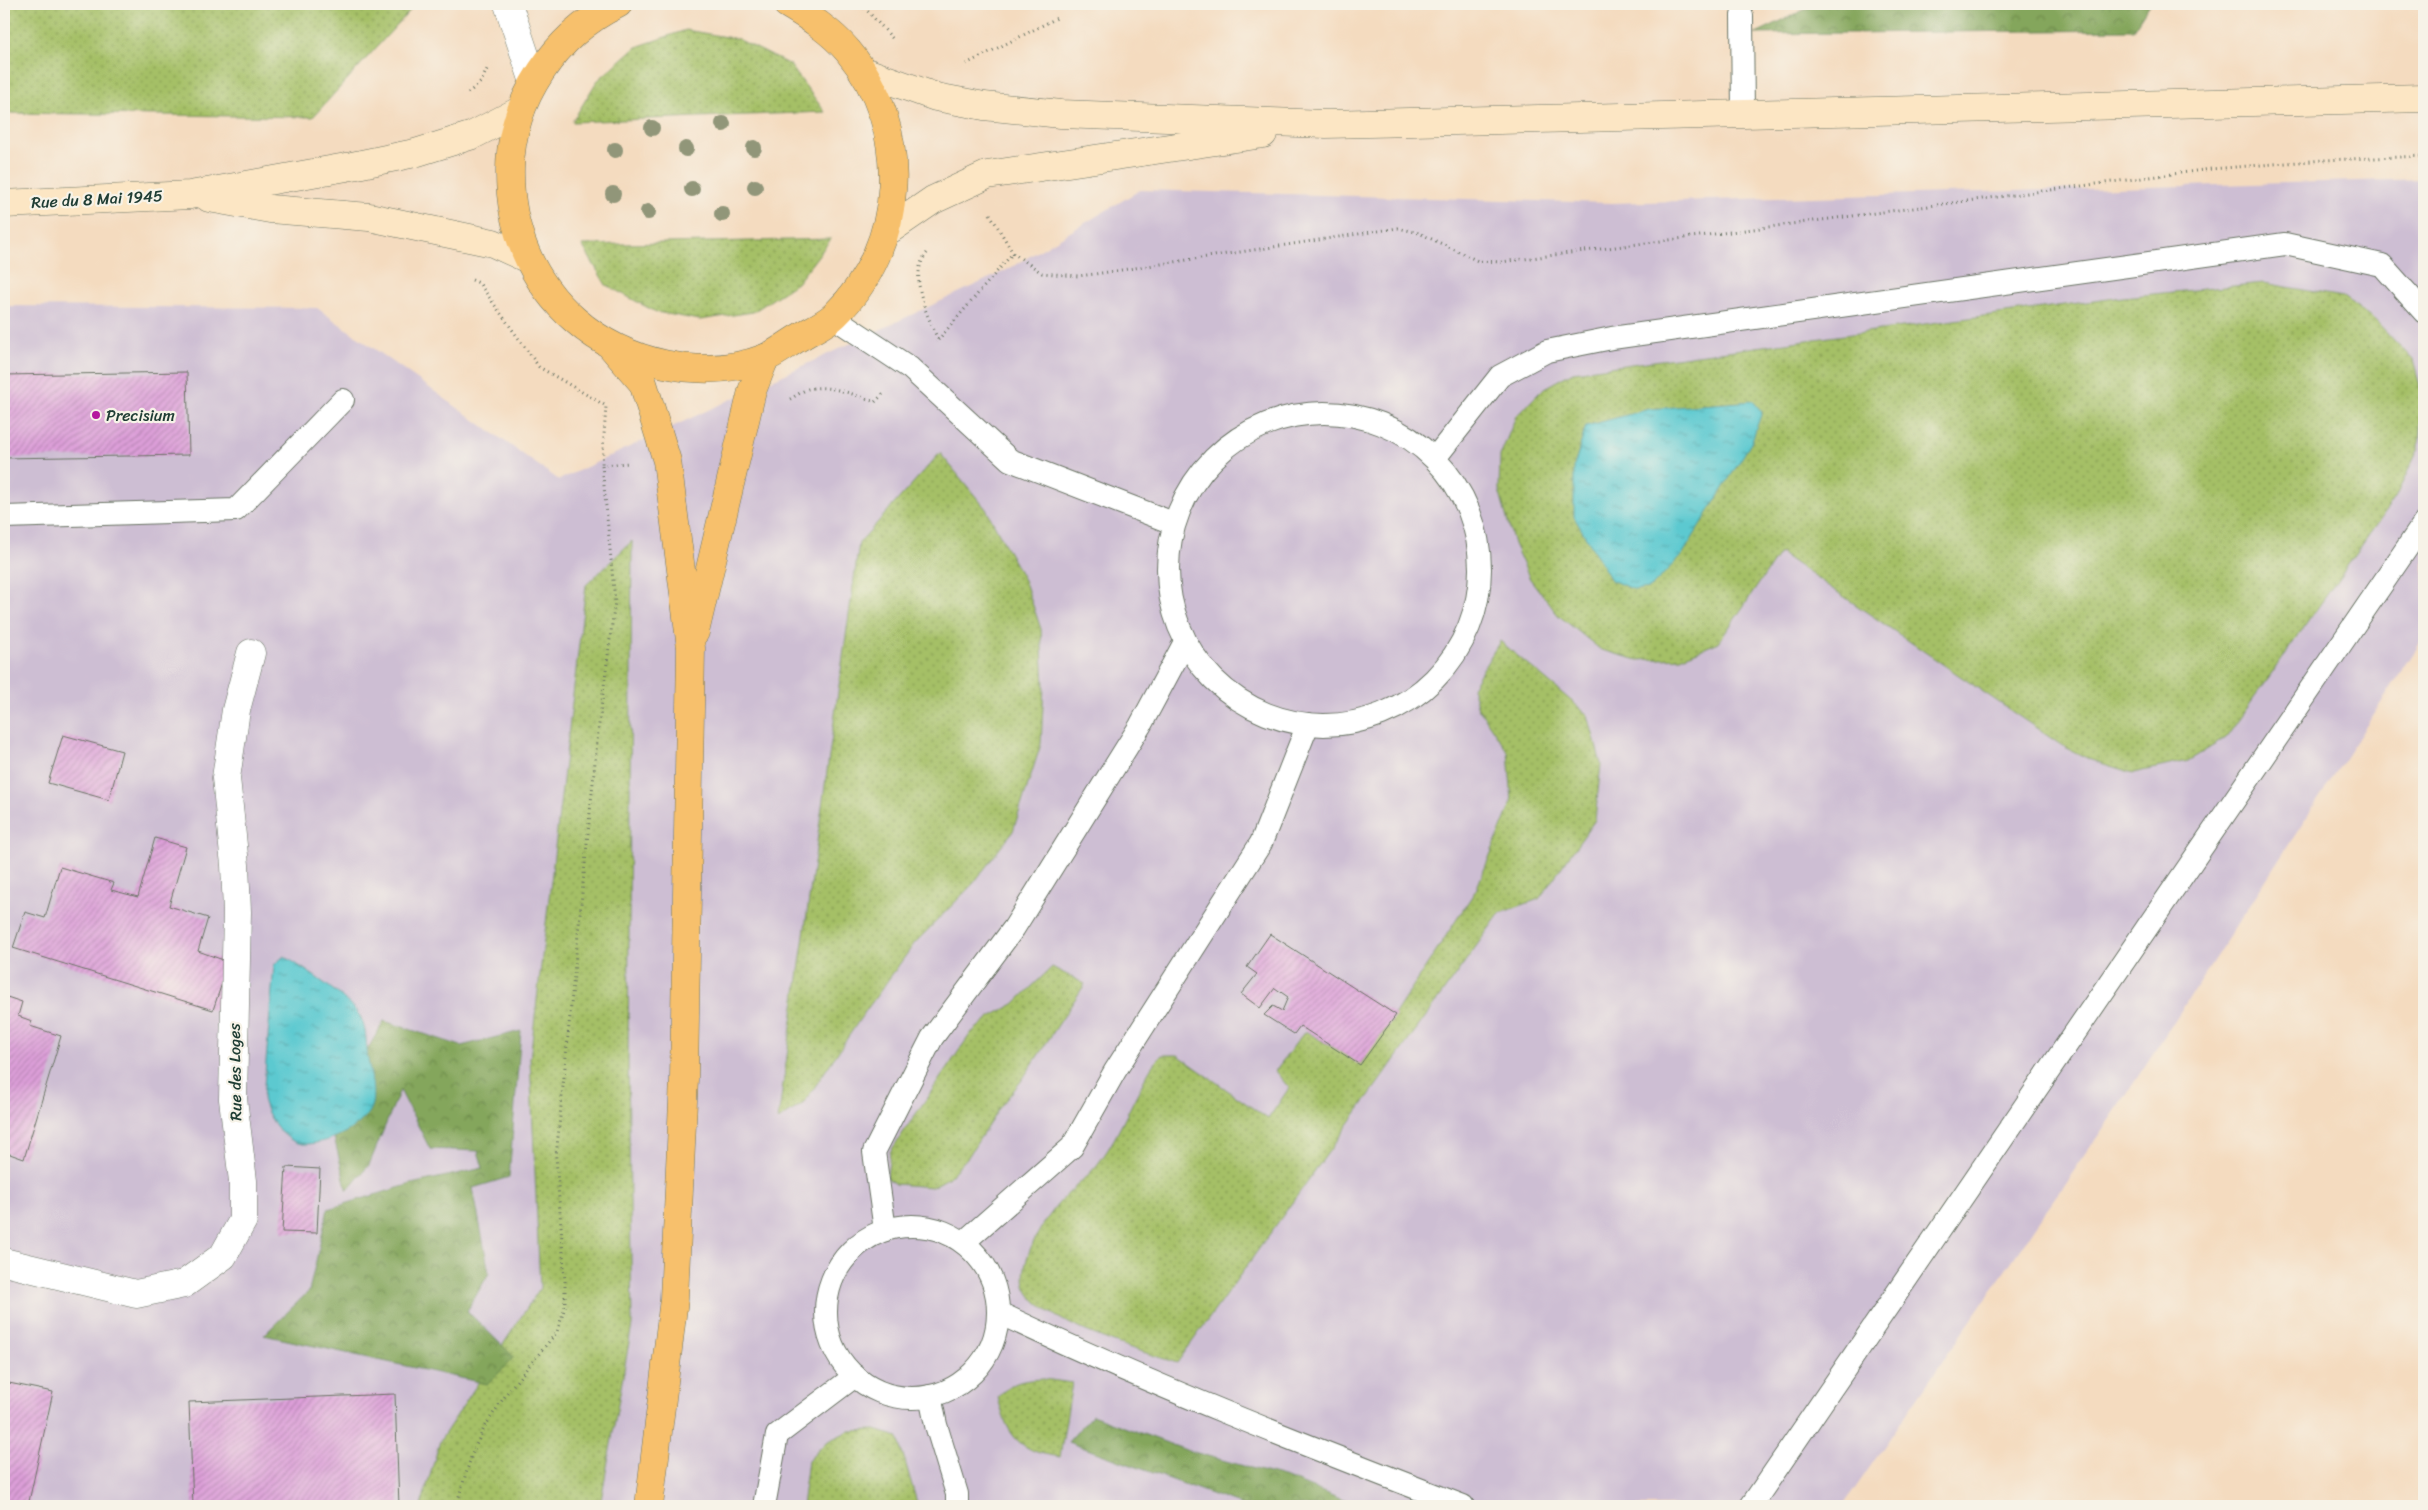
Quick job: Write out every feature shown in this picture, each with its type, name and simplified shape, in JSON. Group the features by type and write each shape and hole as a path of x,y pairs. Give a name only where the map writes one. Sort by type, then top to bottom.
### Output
{"main road":[{"path":"605,5 566,40 548,60 534,82 521,110 514,134 510,185 519,236 528,259 544,286 562,309 585,329 610,346 640,358 694,368 734,365 765,358 834,317 855,292 873,263 885,233 893,200 894,167 889,133 879,101 863,72 848,51 829,32 787,4"},
{"path":"863,72 936,96 984,106 1060,114 1326,124 2424,98"},
{"path":"190,195 415,153 473,135 521,110"},
{"path":"885,233 933,200 987,175 1326,124"},
{"path":"190,195 270,209 369,217 493,242 528,259"},
{"name":"Rue du 8 Mai 1945","path":"4,204 190,195"},
{"path":"610,346 643,383 667,461 691,648 684,1079 674,1299 649,1506"},
{"path":"691,648 752,391 765,358"}],"street":[{"path":"508,4 534,82"},
{"name":"Rue des Loges","path":"4,1262 136,1294 184,1284 223,1256 243,1220 243,1181 233,1099 237,912 235,865 226,778 236,710 251,653"}],"lane":[{"path":"1742,16 1743,114"},
{"path":"1435,458 1500,376 1547,351 1612,338 2285,244 2382,265 2424,312"},
{"path":"834,317 910,368 1010,460 1174,523"},
{"path":"4,517 236,510 344,400"},
{"path":"1339,413 1391,427 1435,458 1464,497 1478,542 1479,590 1466,636 1438,676 1401,705 1356,722 1308,724 1258,711 1216,682 1185,642 1170,604 1166,564 1174,523 1198,475 1237,438 1286,416 1339,413"},
{"path":"1751,1506 2424,522"},
{"path":"885,1230 874,1152 932,1038 1019,920 1140,726 1185,642"},
{"path":"964,1242 1072,1148 1115,1071 1261,843 1308,724"},
{"path":"912,1225 940,1230 964,1242 983,1262 995,1286 999,1313 995,1338 984,1360 966,1378 945,1394 930,1396 898,1397 874,1389 855,1376 836,1352 826,1324 828,1294 839,1266 858,1243 885,1230 912,1225"},
{"path":"999,1313 1079,1351 1290,1440 1464,1506"},
{"path":"764,1506 777,1435 855,1376"},
{"path":"930,1396 957,1500"}],"path":[{"path":"963,66 1059,17"},
{"path":"987,209 1013,253 1042,273 1078,276 1398,228 1419,233 1478,261 1501,262 2211,169 2324,160 2424,156"},
{"path":"938,340 1013,253"},
{"path":"456,1506 472,1454 485,1426 509,1390 558,1332 565,1307 556,1157 596,751 615,601 602,465 667,461"}],"shaded area":[{"path":"2424,179 2424,637 2122,1101 1843,1506 4,1506 4,306 317,308 559,480 1007,270 1140,190 1612,203"}],"green space":[{"path":"4,4 416,4 313,117 4,113"},
{"path":"1816,4 2150,4 2133,30 1754,34"},
{"path":"686,30 738,39 790,65 825,112 572,122 597,81 636,47"},
{"path":"831,239 797,283 753,312 700,320 656,312 606,285 582,245"},
{"path":"2264,283 2343,297 2375,320 2413,360 2422,394 2419,448 2395,498 2226,738 2188,761 2133,773 2091,760 2061,745 1780,553 1719,642 1681,658 1638,660 1601,650 1558,615 1530,579 1514,544 1499,490 1500,456 1516,416 1544,388 1573,372 2123,297"},
{"path":"940,453 986,509 1025,582 1041,629 1044,686 1041,744 1013,831 973,884 914,944 860,1019 804,1103 778,1120 859,543"},
{"path":"632,541 628,1063 632,1325 600,1506 421,1506 440,1441 540,1288 530,1059 586,585"},
{"path":"1500,641 1588,715 1601,764 1595,820 1539,899 1500,913 1177,1363 1092,1333 1068,1323 1047,1311 1032,1298 1025,1285 1025,1266 1031,1247 1041,1228 1057,1206 1092,1171 1103,1157 1157,1059 1162,1055 1178,1055 1268,1119 1289,1088 1275,1071 1305,1031 1360,1063 1394,1015 1476,890 1512,801 1508,752 1478,708 1472,687"},
{"path":"1052,967 1085,984 1022,1080 1000,1107 968,1157 948,1178 932,1187 895,1184 887,1178 890,1152 971,1033 990,1017 1014,1004"},
{"path":"384,1021 461,1046 521,1031 509,1177 473,1188 489,1273 467,1311 514,1357 488,1384 264,1335 309,1291 328,1209 411,1184 483,1168 478,1151 430,1149 400,1090 369,1165 347,1191 329,1116"},
{"path":"1044,1379 1072,1383 1060,1457 1033,1451 1017,1440 1008,1427 998,1397 1008,1388 1019,1382"},
{"path":"1092,1415 1186,1450 1287,1478 1358,1506 1244,1506 1068,1442"},
{"path":"875,1430 898,1437 918,1506 802,1506 808,1461 826,1442 849,1431"}],"water":[{"path":"1753,401 1762,412 1751,443 1682,555 1650,588 1635,590 1611,580 1574,517 1574,466 1586,426 1649,409"},
{"path":"284,956 326,984 347,1002 361,1018 365,1033 372,1082 372,1104 362,1120 355,1126 336,1137 316,1143 299,1143 285,1135 268,1113 263,1098 274,965"}],"building":[{"name":"Precisium","path":"187,372 189,455 4,458 4,375"},
{"path":"63,735 122,751 109,800 48,783"},
{"path":"155,838 186,847 169,906 208,918 198,951 229,962 213,1010 13,948 25,912 45,918 60,867 114,883 111,890 138,897"},
{"path":"1270,934 1396,1015 1360,1065 1300,1026 1294,1034 1264,1015 1273,1006 1282,1011 1288,997 1275,988 1260,1008 1241,994 1257,974 1247,967"},
{"path":"4,996 22,1002 18,1016 32,1021 30,1026 61,1036 24,1159 4,1152"},
{"path":"286,1167 320,1169 317,1233 282,1232"},
{"path":"4,1382 53,1392 28,1506 4,1506"},
{"path":"395,1394 399,1506 193,1506 189,1402"}],"place":[{"name":"Precisium","path":"96,415"}]}
